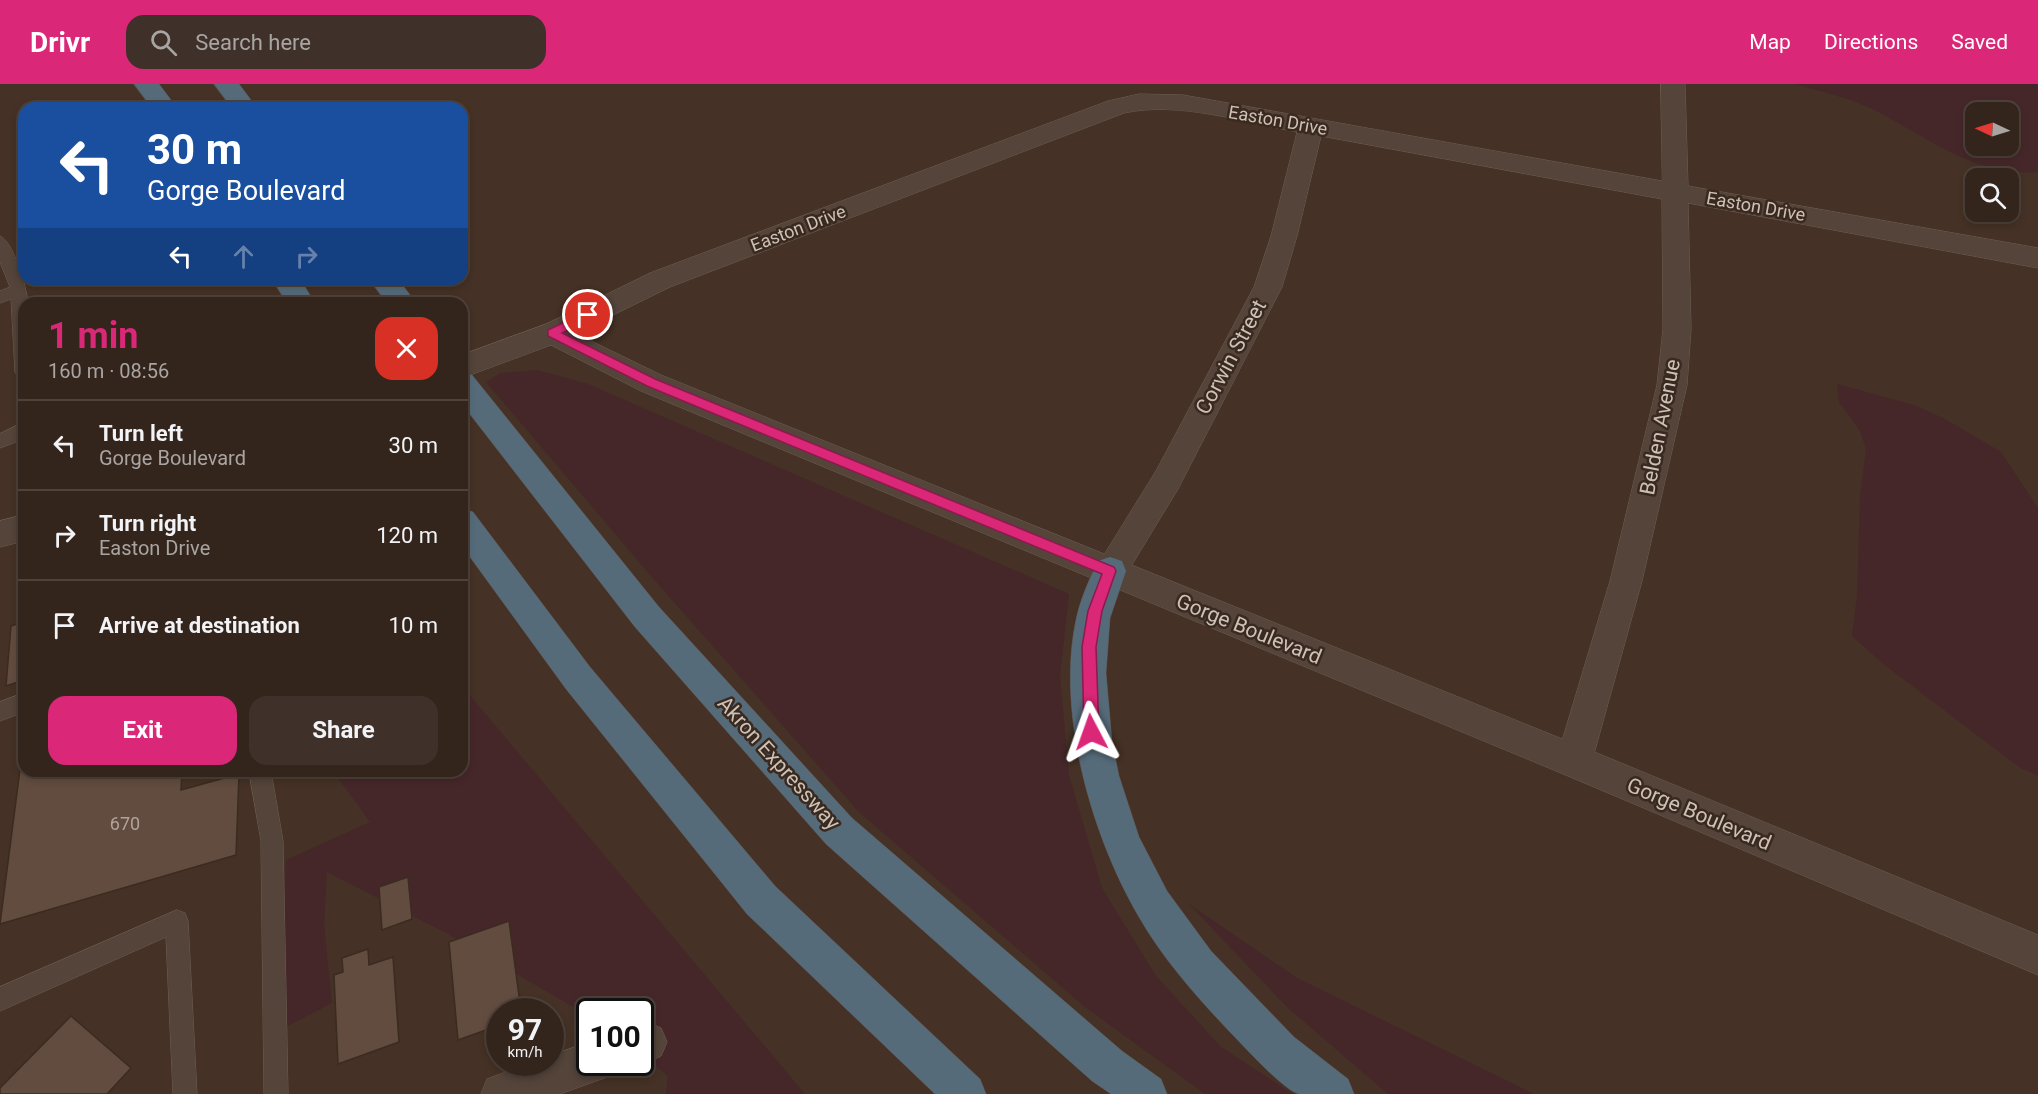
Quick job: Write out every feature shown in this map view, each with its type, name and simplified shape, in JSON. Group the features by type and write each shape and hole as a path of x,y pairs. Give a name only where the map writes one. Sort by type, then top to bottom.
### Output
{"highway":[{"path":"146,84 160,102"},
{"path":"226,84 240,102"},
{"path":"388,285 397,297"},
{"name":"Akron Expressway","path":"468,391 647,617 839,831 1107,1066 1146,1094"},
{"path":"468,529 578,678 761,900 965,1094"},
{"path":"1110,571 1095,611 1089,647 1089,703 1091,732 1116,826 1148,895 1171,932 1203,972 1280,1054 1333,1094"}],"street":[{"name":"Belden Avenue","path":"1574,761 1626,581 1672,386 1677,329 1673,84"},
{"name":"Easton Drive","path":"552,333 660,280 1117,107 1139,102 1161,101 1311,126 2038,258"},
{"name":"Corwin Street","path":"1110,571 1167,480 1268,287 1284,236 1311,126"},
{"path":"468,365 552,333"},
{"name":"Gorge Boulevard","path":"552,333 651,383 1574,761 2038,955"},
{"path":"0,534 18,530"},
{"path":"502,1094 576,1068"}],"lane":[{"path":"0,242 19,290 19,297"},
{"path":"0,297 19,290"},
{"path":"0,441 18,434"},
{"path":"0,712 18,704"},
{"path":"261,777 272,841 276,1094"},
{"path":"0,999 177,921 185,1094"}],"shaded area":[{"path":"1796,84 2038,84 2038,172 2019,172 2019,168 1992,168 1972,162 1865,106"},
{"path":"537,370 588,384 1069,594 1060,676 1069,775 1102,888 1156,976 1221,1047 1293,1094 1205,1094 1085,1007 859,812 651,576 486,382 501,373"},
{"path":"1837,384 1914,405 1945,419 2001,452 2038,508 2038,776 2019,767 1882,663 1852,636 1857,595 1860,497 1866,449 1860,431 1839,402"},
{"path":"468,693 805,1094 666,1094 668,1076 654,1065 654,998 576,998 576,1008 564,1001 564,998 558,998 448,934 327,872 324,924 332,1003 282,1029 286,860 370,822 338,777 468,777"},
{"path":"1189,904 1297,978 1534,1094 1388,1094 1287,1007"}],"building":[{"path":"18,624 18,682 6,686 11,626"},
{"path":"19,777 182,777 181,790 228,777 239,777 236,855 0,924"},
{"path":"408,877 412,919 382,930 379,887"},
{"path":"509,921 519,998 486,998 486,1030 458,1040 449,942"},
{"path":"368,949 369,965 393,957 399,1042 338,1064 334,975 343,972 342,958"},
{"path":"71,1016 131,1068 107,1094 0,1094 0,1088"}],"route":[{"path":"588,315 552,333 651,383 1110,571 1095,611 1089,647 1091,732"}]}
